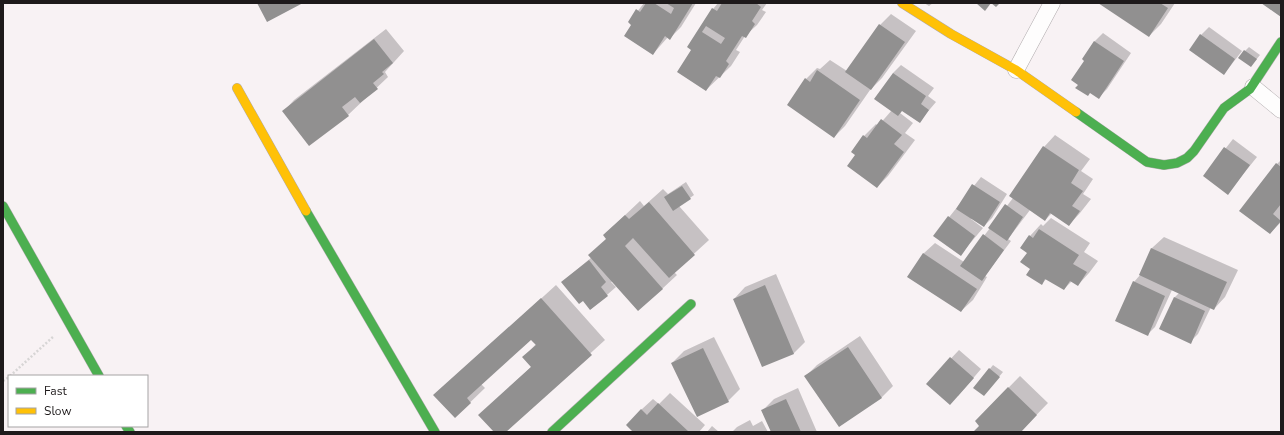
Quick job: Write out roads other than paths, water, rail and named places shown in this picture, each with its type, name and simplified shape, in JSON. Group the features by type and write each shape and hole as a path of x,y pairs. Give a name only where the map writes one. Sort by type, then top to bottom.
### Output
{"street":[{"path":"902,3 951,34 1016,70 1147,162 1163,166 1178,164 1192,154 1224,109 1252,87 1274,49 1281,42"},
{"path":"1016,70 1052,3"},
{"path":"1252,87 1281,110"},
{"path":"237,88 345,280 434,432"},
{"path":"3,206 98,375"},
{"path":"552,432 691,304"}]}
